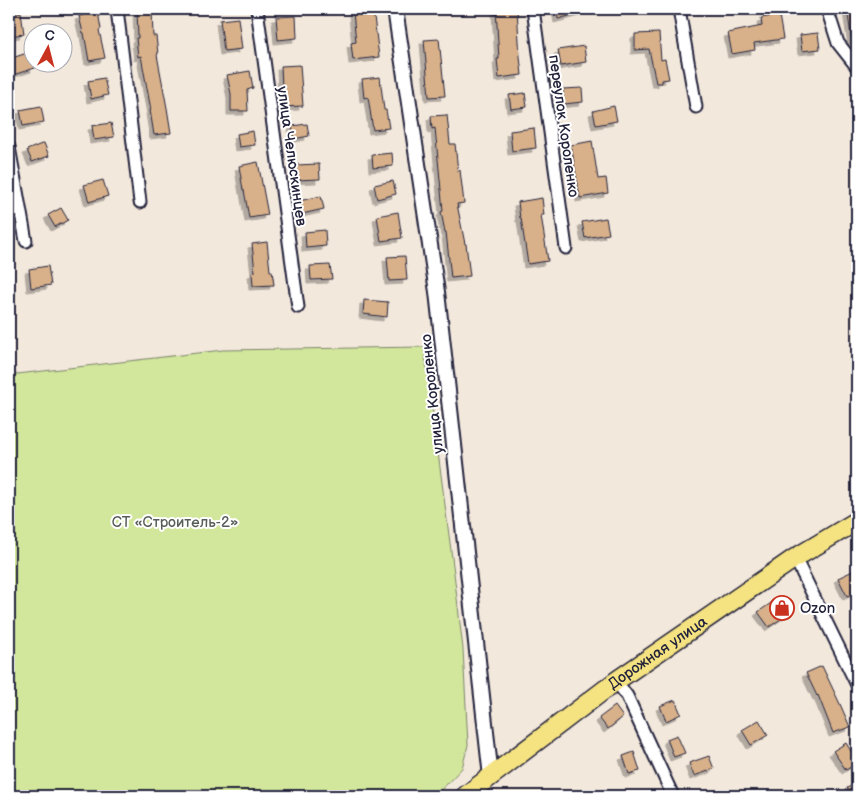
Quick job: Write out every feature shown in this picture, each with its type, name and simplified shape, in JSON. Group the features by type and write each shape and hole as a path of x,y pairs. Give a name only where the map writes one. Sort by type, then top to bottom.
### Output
{"main road":[{"name":"Дорожная улица","path":"466,796 616,681 795,558 857,522"}],"street":[{"path":"117,9 140,202"},
{"name":"улица Челюскинцев","path":"257,9 298,307"},
{"name":"улица Короленко","path":"395,9 437,292 491,777"},
{"name":"переулок Короленко","path":"533,9 566,248"},
{"path":"679,9 696,107"},
{"path":"828,9 838,43 857,67"},
{"path":"9,147 26,241"},
{"path":"795,558 857,685"},
{"path":"616,681 628,696 673,796"}],"green space":[{"name":"СТ «Строитель-2»","path":"424,347 463,649 468,745 462,768 433,796 9,796 9,375 223,350"}],"building":[{"path":"137,9 152,9 153,36 156,36 157,55 171,133 154,135 141,56 138,57 136,38 138,38"},
{"path":"373,9 379,57 353,60 351,43 356,42 353,12"},
{"path":"496,9 517,9 522,75 499,78"},
{"path":"556,9 584,9 584,12 558,19"},
{"path":"847,9 857,9 857,40 852,41"},
{"path":"21,12 22,34 9,36 9,14"},
{"path":"98,12 101,29 99,30 105,58 89,61 79,16"},
{"path":"779,15 783,39 754,43 755,50 732,54 728,33 762,26 761,18"},
{"path":"296,16 297,38 278,40 276,17"},
{"path":"238,18 242,49 224,51 220,20"},
{"path":"659,33 661,60 665,59 669,79 662,80 662,83 656,83 649,49 635,50 635,34"},
{"path":"818,33 820,49 802,51 800,35"},
{"path":"439,39 445,96 429,97 424,40"},
{"path":"584,46 586,62 561,66 558,50"},
{"path":"22,55 22,72 13,75 9,59"},
{"path":"300,65 303,106 283,107 281,66"},
{"path":"250,71 253,88 247,90 248,111 231,111 231,94 227,75"},
{"path":"380,77 384,110 386,110 389,128 373,130 368,97 364,98 362,79"},
{"path":"104,78 108,95 91,99 88,81"},
{"path":"582,88 583,102 564,104 563,89"},
{"path":"525,93 527,107 511,109 509,95"},
{"path":"41,106 44,122 23,126 20,110"},
{"path":"614,106 617,121 596,125 593,111"},
{"path":"447,115 450,144 455,144 458,171 460,170 464,203 457,204 466,244 470,276 451,278 446,232 441,212 443,211 435,128 432,129 431,116"},
{"path":"111,123 114,137 94,140 92,126"},
{"path":"307,124 309,136 294,139 292,126"},
{"path":"534,128 536,148 512,151 510,131"},
{"path":"253,131 255,145 239,147 237,134"},
{"path":"592,141 598,179 606,178 608,193 580,198 571,145"},
{"path":"44,143 49,156 32,162 27,150"},
{"path":"392,153 393,166 373,168 372,155"},
{"path":"258,162 268,215 249,218 239,166"},
{"path":"319,164 320,179 296,180 296,165"},
{"path":"103,180 108,196 89,202 84,185"},
{"path":"393,181 396,194 377,199 374,185"},
{"path":"321,196 324,209 302,214 299,201"},
{"path":"542,198 544,215 541,215 548,261 528,264 518,202"},
{"path":"61,208 68,220 55,227 48,215"},
{"path":"398,212 402,238 381,241 377,216"},
{"path":"606,218 609,234 585,238 582,222"},
{"path":"325,230 326,246 306,248 305,232"},
{"path":"267,242 270,271 272,271 274,285 253,286 252,273 255,272 252,244"},
{"path":"405,256 407,280 389,281 387,257"},
{"path":"330,265 332,279 311,280 310,266"},
{"path":"48,266 51,285 31,288 29,269"},
{"path":"364,300 388,302 387,317 363,314"},
{"path":"857,569 857,592 847,596 838,578"},
{"path":"780,597 791,612 769,627 758,612"},
{"path":"822,666 850,727 833,733 818,695 806,673"},
{"path":"675,700 681,714 666,721 660,706"},
{"path":"615,706 623,717 608,729 599,718"},
{"path":"759,720 768,735 751,745 742,730"},
{"path":"677,735 685,753 674,757 667,739"},
{"path":"846,743 857,763 846,770 833,751"},
{"path":"634,752 640,771 629,774 623,756"},
{"path":"709,756 714,769 694,776 689,763"},
{"path":"857,783 857,796 851,796 847,788"}],"place":[{"name":"Ozon","path":"782,608"}]}
